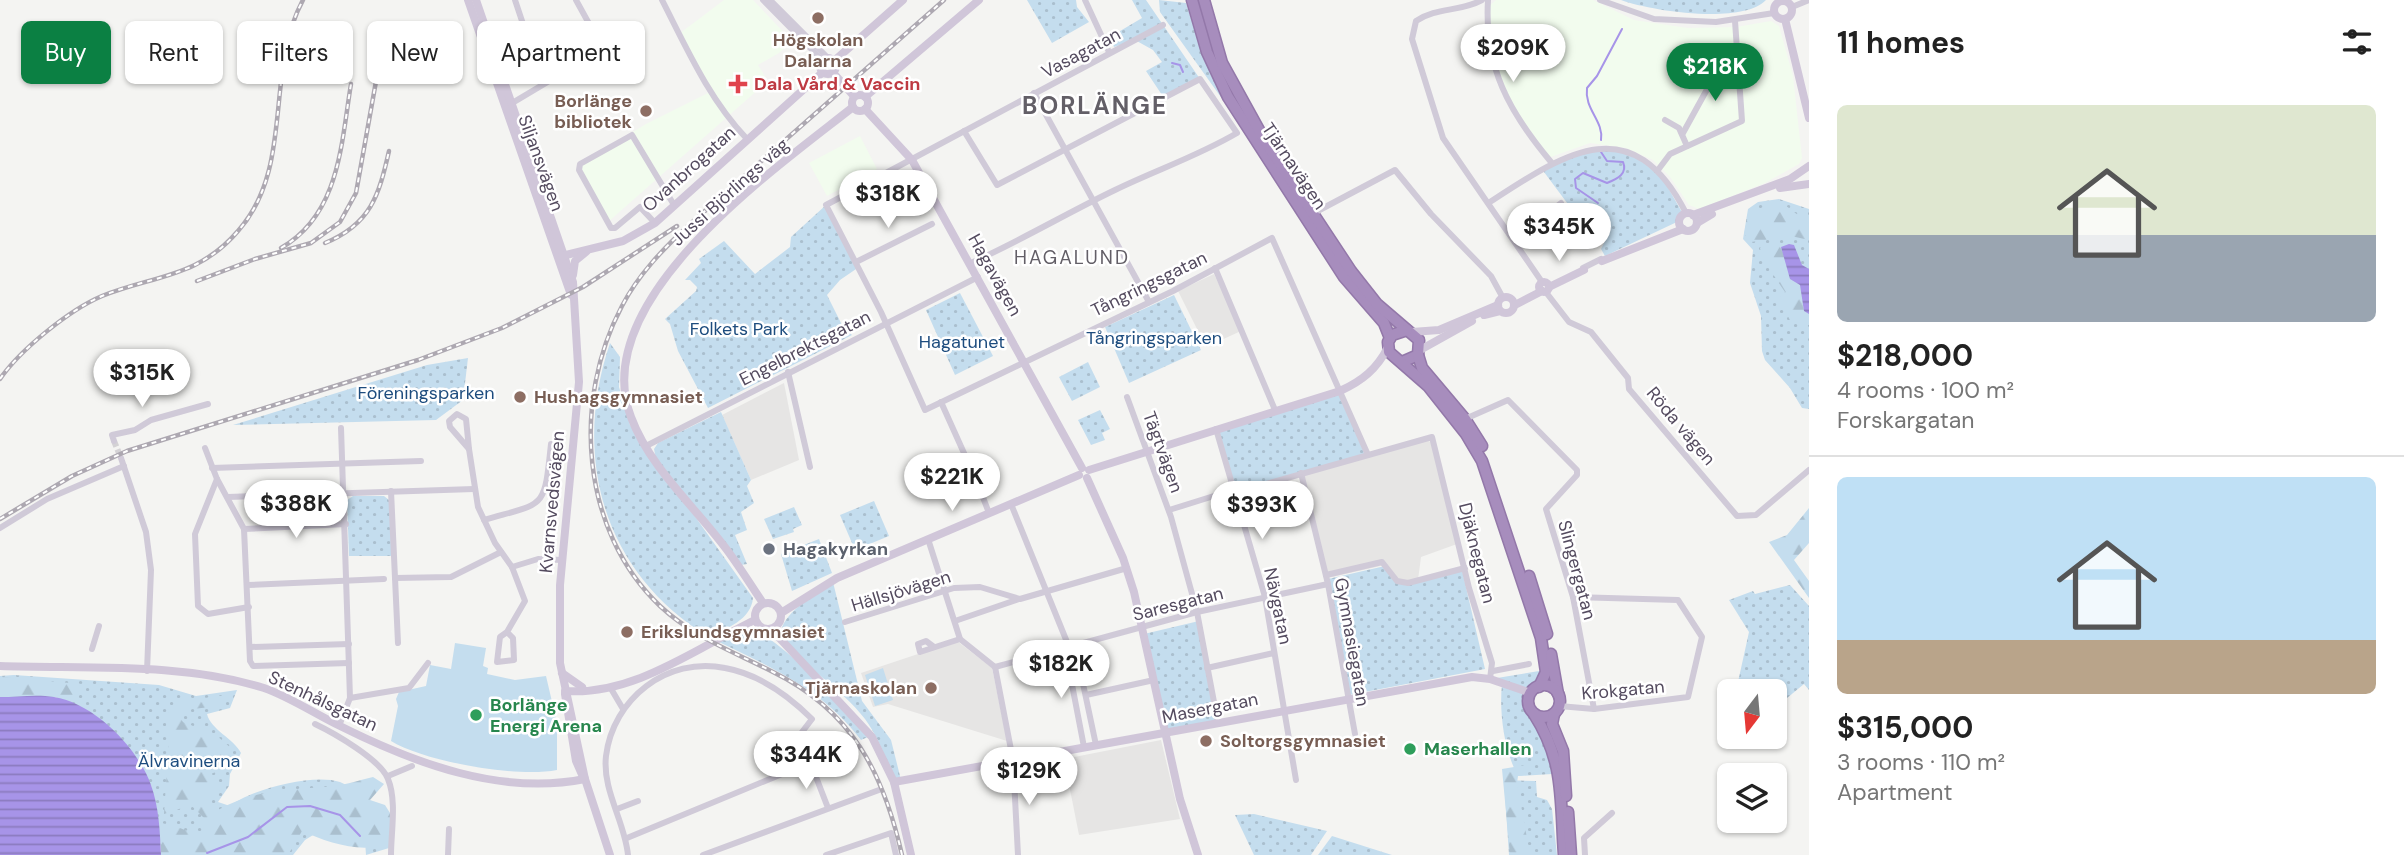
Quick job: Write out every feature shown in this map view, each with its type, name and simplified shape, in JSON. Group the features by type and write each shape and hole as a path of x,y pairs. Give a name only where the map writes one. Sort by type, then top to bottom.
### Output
{"highway":[{"name":"Tjärnavägen","path":"1190,0 1202,18 1212,66 1228,97 1377,304 1410,331"},
{"name":"Tjärnavägen","path":"1202,18 1206,0"},
{"name":"Tjärnavägen","path":"1311,215 1344,278 1384,323 1389,342"},
{"path":"1564,855 1557,761 1552,744 1529,706 1546,672 1541,639 1487,473 1466,434 1428,386 1399,361 1389,342 1396,332 1410,331 1419,340 1422,368 1465,419 1490,462 1518,545 1549,642 1558,694 1552,724 1564,760 1571,855"},
{"path":"1399,361 1419,352"},
{"path":"1535,690 1551,687 1558,694"},
{"path":"1534,714 1546,717 1556,710"}],"street":[{"name":"Siljansvägen","path":"468,0 558,236 562,256"},
{"name":"Siljansvägen","path":"476,0 508,106 562,256"},
{"path":"515,0 522,21"},
{"path":"576,0 588,21"},
{"path":"662,0 710,92 727,119 747,139"},
{"path":"763,0 828,60"},
{"path":"770,0 828,60 834,74 854,96 865,97 979,0"},
{"path":"834,74 823,72 820,65 903,0"},
{"path":"1085,0 1109,52"},
{"path":"1482,0 1470,7 1426,14 1416,21 1412,39 1444,138 1515,239 1544,287"},
{"path":"1488,0 1493,68 1502,93 1551,162"},
{"path":"1600,0 1654,19 1735,21 1774,13 1784,19 1809,113"},
{"path":"1774,13 1775,5 1781,0 1791,7"},
{"path":"1791,7 1809,0"},
{"path":"1784,19 1790,16 1791,7"},
{"path":"1658,170 1671,154 1742,121 1735,21"},
{"name":"Vasagatan","path":"856,262 826,205 1163,25"},
{"path":"1683,133 1727,53 1738,55"},
{"name":"Ovanbrogatan","path":"562,256 623,241 655,223 823,72"},
{"name":"Tjärnavägen","path":"1066,151 1200,79 1237,133 1200,154 1159,169 1094,200"},
{"path":"508,106 543,84"},
{"path":"1034,93 1149,302"},
{"path":"854,96 853,107 860,110 865,109 868,102 865,97"},
{"name":"Jussi Björlings väg","path":"763,603 724,546 646,446 631,417 624,378 630,342 648,303 674,263 692,244 853,107"},
{"name":"Hagavägen","path":"865,109 912,160 971,263 1084,473 1127,568 1143,627 1180,799 1198,855"},
{"path":"1665,120 1674,123 1683,133 1687,146"},
{"path":"964,131 998,185 1066,151"},
{"path":"655,223 640,207 615,228 611,228 579,170 580,164 632,135 674,205"},
{"path":"1490,202 1551,162 1591,148 1608,149 1640,158 1658,170 1692,217 1691,230 1681,225"},
{"path":"1410,331 1439,330 1500,304 1514,303 1601,260 1681,225 1692,217 1790,179 1809,166"},
{"path":"1311,215 1395,170 1431,214 1491,276 1500,304 1509,313 1514,303"},
{"path":"1692,217 1793,184 1809,184"},
{"path":"971,263 1094,200"},
{"path":"1515,239 1561,203"},
{"path":"884,323 856,262 932,224"},
{"path":"558,236 568,246 592,249"},
{"name":"Tångringsgatan","path":"884,323 925,410 1023,360 1149,302 1272,238 1340,391"},
{"path":"573,282 575,261 592,249"},
{"name":"Kvarnsvedsvägen","path":"562,256 573,282 579,382 558,618 565,706 576,761 585,779"},
{"name":"Kvarnsvedsvägen","path":"562,256 575,315"},
{"path":"1215,268 1275,410"},
{"name":"Engelbrektsgatan","path":"646,446 978,276"},
{"name":"Röda vägen","path":"1544,287 1569,322 1591,332 1628,378 1629,389 1737,516 1756,515 1809,470"},
{"path":"1419,352 1500,304"},
{"path":"1377,367 1389,342"},
{"path":"781,613 837,578 1084,473 1340,391 1358,382 1377,367 1399,361"},
{"path":"788,372 810,467"},
{"path":"1169,510 1368,454 1340,391"},
{"name":"Tägtvägen","path":"1127,397 1169,510 1197,612 1218,723"},
{"name":"Slingergatan","path":"1465,419 1508,400 1577,470 1577,475 1546,509 1573,597 1594,709"},
{"path":"941,402 968,462"},
{"path":"114,441 112,435 135,430 151,420 208,404"},
{"path":"469,449 450,427 449,421 457,414 466,419 474,489 484,520 512,567 525,601 507,632 500,637 496,656 502,664 514,660 515,655 513,638 507,632"},
{"path":"339,726 350,698 341,428"},
{"name":"Nävgatan","path":"1216,429 1265,597 1284,710 1283,718 1296,780"},
{"name":"Djäknegatan","path":"1368,454 1428,437 1436,442 1491,675"},
{"path":"484,520 537,503 544,494 551,444"},
{"path":"205,447 217,479 244,529 250,661 258,668 349,663"},
{"path":"121,458 146,532 151,570 147,671"},
{"path":"212,468 421,461"},
{"path":"0,528 47,499 124,466"},
{"name":"Gymnasiegatan","path":"1301,473 1328,583 1355,734"},
{"path":"217,479 195,534 198,606 208,614 249,607"},
{"path":"967,492 978,487 989,513"},
{"path":"228,497 474,489"},
{"path":"391,491 398,643"},
{"path":"1011,504 1070,647 1086,695 1096,745"},
{"path":"244,529 346,524"},
{"path":"928,539 960,639 995,667 1013,760 1018,855"},
{"path":"395,578 451,577 501,552"},
{"path":"512,567 538,559 562,560"},
{"path":"1326,575 1382,562 1397,581 1408,583 1465,568"},
{"name":"Hällsjövägen","path":"845,622 945,591 980,587 1020,599 1127,568"},
{"path":"248,584 384,579"},
{"name":"Saresgatan","path":"995,667 1197,612 1328,583"},
{"name":"Krokgatan","path":"1556,710 1594,709 1688,697 1702,637 1678,600 1573,597"},
{"path":"954,621 1020,599"},
{"path":"772,629 781,622 781,613 770,603 763,603 754,614 760,628 772,629 855,715 872,737 894,782 911,855"},
{"path":"565,691 610,687 642,677 755,620"},
{"path":"92,649 99,626"},
{"path":"934,647 960,639"},
{"path":"250,647 349,644"},
{"path":"1070,647 1084,747"},
{"path":"1207,668 1274,653"},
{"path":"350,698 409,688 428,663"},
{"path":"1491,675 1529,664"},
{"name":"Stenhålsgatan","path":"0,666 218,676 267,689 339,726 427,764 500,780 551,783 585,779"},
{"path":"628,855 627,838 606,767 610,738 623,709 639,692 664,675 700,666 723,667 764,682 798,705 812,719 799,736"},
{"path":"562,673 580,689"},
{"name":"Masergatan","path":"894,782 1472,677 1491,675 1535,690"},
{"path":"1086,695 1154,680"},
{"path":"610,687 623,709"},
{"path":"571,706 580,689"},
{"name":"Kvarnsvedsvägen","path":"565,691 571,706 585,779 610,855"},
{"path":"315,724 369,758 388,776 391,795 391,855"},
{"path":"627,838 852,745"},
{"path":"811,764 828,808"},
{"path":"388,776 412,766"},
{"path":"703,855 878,790"},
{"path":"617,809 638,801"},
{"path":"1585,855 1584,838 1612,813"},
{"path":"448,855 449,829"},
{"path":"826,855 891,833 896,855"}],"shaded area":[{"path":"724,0 753,0 792,41 779,53 758,65 768,81 608,222 579,170 580,164 646,124 710,92 679,34"},
{"path":"1496,0 1593,0 1634,20 1688,28 1736,27 1771,21 1779,26 1793,76 1802,158 1799,164 1765,183 1699,209 1689,205 1670,177 1653,160 1626,148 1590,143 1548,158 1519,119 1493,68 1488,7"},
{"path":"860,136 877,169 827,196 809,163"},
{"path":"1794,245 1802,265 1809,269 1809,314 1804,311 1800,285 1790,279 1781,247"},
{"path":"1214,274 1241,331 1206,347 1178,291"},
{"path":"784,383 799,460 751,480 722,415"},
{"path":"1426,440 1431,442 1457,544 1421,557 1418,580 1400,582 1385,565 1328,578 1302,474"},
{"name":"Tjärnaskolan","path":"957,641 992,668 1007,741 888,704 873,707 861,673"},
{"path":"41,696 69,701 84,708 113,729 136,756 151,785 160,829 161,855 0,855 0,697"},
{"path":"1161,740 1180,819 1079,835 1064,759"}],"green space":[{"path":"1027,0 1076,0 1077,7 1089,22 1052,43"},
{"path":"1132,0 1146,0 1200,79 1164,98 1146,71 1162,62 1153,50 1135,40 1114,47 1110,37 1142,18"},
{"path":"1159,0 1186,3 1205,62 1243,128 1160,12"},
{"path":"1621,0 1766,0 1754,8 1738,12 1696,14"},
{"path":"1591,148 1625,152 1658,170 1683,214 1679,221 1605,256 1601,249 1605,241 1594,239 1541,168"},
{"path":"1779,199 1809,209 1809,409 1802,408 1790,388 1765,360 1762,351 1761,316 1750,283 1753,250 1743,239 1748,209 1758,202"},
{"path":"1780,203 1809,221 1809,240 1791,236 1751,242 1744,234 1749,211"},
{"name":"Folkets Park","path":"826,205 859,267 840,280 827,295 842,325 852,335 708,408 678,351 670,324 665,319 696,291 697,287 690,280 685,280 701,263 699,259 724,241 755,274 790,247 791,237"},
{"path":"1778,243 1786,255 1790,279 1800,284 1804,311 1809,314 1809,325 1790,320 1778,298 1785,292 1762,258 1760,248 1763,244"},
{"name":"Hagatunet","path":"960,293 993,356 955,375 926,310"},
{"name":"Tångringsparken","path":"1174,295 1201,350 1129,383 1105,327"},
{"path":"610,343 620,357 619,387 630,425 753,598 743,618 709,637 673,611 644,581 621,547 606,509 596,470 594,429 599,386"},
{"name":"Föreningsparken","path":"468,358 463,400 436,420 233,425 427,365"},
{"path":"1088,362 1100,387 1072,401 1059,377"},
{"path":"1340,391 1368,455 1234,493 1216,429"},
{"path":"1100,410 1110,429 1102,433 1105,440 1091,445 1078,420"},
{"path":"721,412 751,480 747,486 754,503 741,512 747,530 735,535 747,564 741,565 656,459 654,449 658,443"},
{"path":"353,496 384,496 389,500 392,556 349,556 347,500"},
{"path":"874,501 889,536 855,550 840,515"},
{"path":"794,507 802,525 793,529 794,532 773,539 764,519"},
{"path":"1809,508 1809,543 1794,560 1809,581 1809,598 1769,542 1787,535"},
{"path":"819,539 832,573 792,591 781,554"},
{"path":"1385,566 1400,583 1462,570 1485,669 1349,695 1328,579"},
{"path":"833,582 862,701 891,740 901,780 894,779 878,740 865,719 799,655 781,631 795,609"},
{"path":"1790,585 1809,606 1809,690 1804,684 1787,698 1787,679 1739,679 1749,632 1729,600 1753,591 1755,594"},
{"path":"1199,621 1218,723 1166,733 1144,634"},
{"path":"749,630 761,634 793,658 868,737 861,740 831,708 796,682 719,642"},
{"name":"Borlänge Energi Arena","path":"455,643 486,648 483,666 488,668 487,674 515,680 546,676 557,723 557,770 519,772 448,762 391,741 399,692 426,686 430,665 451,669"},
{"path":"883,668 893,700 875,706 865,675"},
{"path":"1539,671 1544,674 1529,693 1527,703 1548,753 1552,774 1518,776 1506,743 1501,707 1502,684 1497,678"},
{"name":"Älvravinerna","path":"0,676 159,685 196,696 237,690 230,708 207,714 213,725 241,753 230,774 229,786 218,802 230,806 252,794 299,781 340,782 389,816 389,848 366,855 365,841 318,832 305,840 293,855 163,855 151,785 98,719 58,696 0,694"},
{"path":"0,677 82,684 67,702 55,697 0,697"},
{"path":"227,695 226,702 219,706 184,710 179,716 183,722 216,735 232,749 233,764 211,774 221,788 206,806 218,810 257,795 337,786 373,777 384,784 370,800 385,805 390,813 390,842 370,847 347,846 302,831 288,855 161,855 159,823 202,835 204,818 191,805 164,814 169,740 165,717 183,696 197,699"},
{"path":"1526,765 1527,775 1518,776 1517,783 1530,855 1510,855 1502,769"},
{"path":"1504,780 1536,781 1537,797 1547,800 1552,809 1557,855 1509,855"},
{"path":"1254,814 1327,831 1311,855 1254,855 1235,815"},
{"path":"1332,836 1392,855 1318,855"}],"waterway":[{"path":"1601,140 1600,127 1588,102 1587,88 1597,76 1622,29"},
{"path":"1172,63 1180,65 1183,72"},
{"path":"1598,203 1576,188 1575,179 1583,173 1607,183 1621,176 1624,170 1623,162 1607,161 1601,152"},
{"path":"207,853 248,837 287,807 310,806 340,815 360,836"}],"tunnel":[{"path":"114,441 121,458"}],"railway":[{"path":"0,379 32,344 89,302 191,267 223,246 238,231 256,206 267,178 284,57 291,28 303,0"},
{"path":"902,855 885,797 874,771 844,725 824,705 800,688 686,627 660,606 633,575 613,540 600,502 592,463 591,422 596,382 606,343 628,295 652,263 689,225 944,0"},
{"path":"281,248 301,234 326,197 340,153 351,84"},
{"path":"197,281 255,259 311,243 340,222 356,193 376,84"},
{"path":"325,243 353,227 363,217 376,194 389,151"},
{"path":"0,519 72,476 127,451 418,360 502,328 583,287 677,226"}],"place":[{"name":"Högskolan Dalarna","path":"818,18"},
{"name":"Dala Vård & Vaccin","path":"738,84"},
{"name":"Borlänge bibliotek","path":"646,111"},
{"name":"Hushagsgymnasiet","path":"520,397"},
{"name":"Hagakyrkan","path":"769,549"},
{"name":"Erikslundsgymnasiet","path":"627,632"},
{"name":"Tjärnaskolan","path":"931,688"},
{"name":"Borlänge Energi Arena","path":"476,715"},
{"name":"Soltorgsgymnasiet","path":"1206,741"},
{"name":"Maserhallen","path":"1410,749"}],"district":[{"name":"BORLÄNGE","path":"1095,105"},
{"name":"HAGALUND","path":"1072,257"}]}
